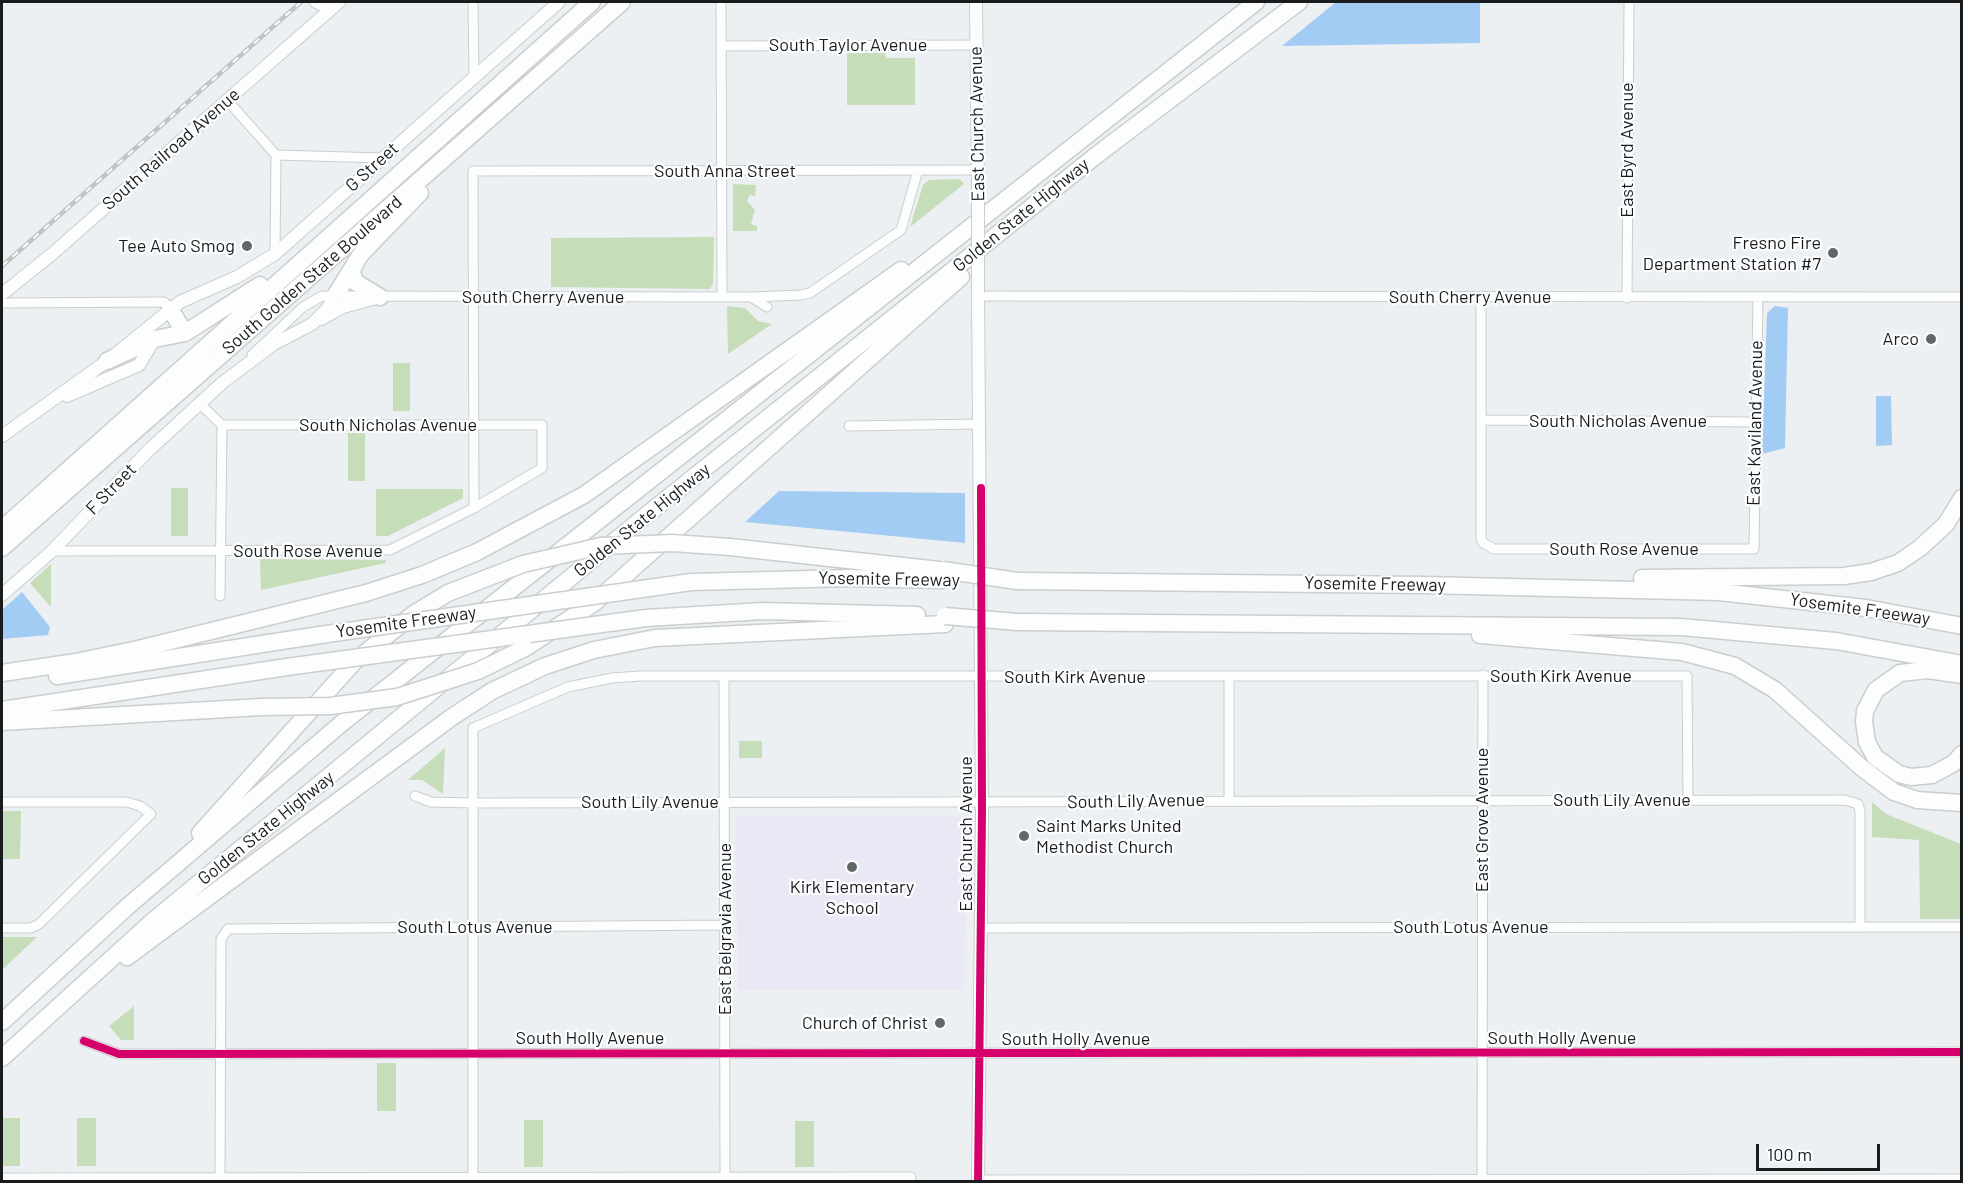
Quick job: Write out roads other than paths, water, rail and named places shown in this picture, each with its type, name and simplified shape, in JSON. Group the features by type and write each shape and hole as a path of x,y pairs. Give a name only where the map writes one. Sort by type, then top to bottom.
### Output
{"highway":[{"name":"South Golden State Boulevard","path":"2,529 591,2"},
{"name":"South Golden State Boulevard","path":"2,548 622,2"},
{"name":"Golden State Highway","path":"2,1022 127,908 342,723 1256,2"},
{"name":"Golden State Highway","path":"2,1058 154,920 649,513 1098,154 1299,2"},
{"path":"335,296 355,262 375,238 549,66"},
{"path":"2,673 76,662 138,649 366,593 422,575 522,530 584,495 921,257 1033,170 1087,136"},
{"path":"2,722 261,707 330,706 397,697 478,671 525,648 594,603 1098,154"},
{"path":"107,361 155,339 185,333 259,286 317,245"},
{"path":"355,262 352,272 355,282 380,297"},
{"path":"170,309 185,333"},
{"path":"1425,585 1527,579 1857,575 1885,568 1910,556 1946,524 1962,498"},
{"path":"127,908 212,821 356,661 415,613 448,593 522,564 601,546 672,543 730,547 943,575"},
{"name":"Yosemite Freeway","path":"2,683 691,582 943,575 1017,581 1425,585 1719,592 1866,608 1962,626"},
{"name":"Yosemite Freeway","path":"2,710 287,667 645,618 763,611 1017,622 1681,627 1836,641 1962,664"},
{"path":"57,1010 452,717 518,677 594,650 655,638 945,620"},
{"path":"1366,626 1647,649 1711,657 1745,670 1775,690 1862,768 1894,792 1917,800 1962,804"},
{"path":"1962,675 1928,670 1900,673 1876,690 1865,711 1864,722 1867,742 1875,757 1899,774 1911,777 1932,775 1954,763 1962,754"}],"street":[{"path":"316,2 335,5"},
{"path":"473,2 474,77"},
{"name":"G Street","path":"2,436 107,361 190,295 237,277 275,254 559,2"},
{"path":"720,2 722,297"},
{"name":"East Church Avenue","path":"975,2 982,677 978,1181"},
{"name":"East Byrd Avenue","path":"1627,298 1629,2"},
{"name":"South Railroad Avenue","path":"2,294 52,254 335,5"},
{"name":"South Taylor Avenue","path":"721,46 976,45"},
{"path":"227,100 276,154 275,254"},
{"path":"276,154 383,158"},
{"name":"South Cherry Avenue","path":"335,296 801,296 901,230 918,170"},
{"name":"South Anna Street","path":"474,297 473,171 978,170"},
{"name":"South Cherry Avenue","path":"978,295 1962,297"},
{"name":"F Street","path":"2,595 52,551 150,449 309,302 322,296 335,296"},
{"name":"F Street","path":"222,383 274,344 312,324 327,309 335,296"},
{"path":"1481,296 1482,420"},
{"path":"312,324 343,307 380,297"},
{"path":"474,297 474,508"},
{"path":"751,297 766,307"},
{"name":"East Kaviland Avenue","path":"1754,549 1754,422 1758,297"},
{"path":"2,303 164,302 170,309"},
{"name":"G Street","path":"39,409 131,370 145,359 170,309"},
{"path":"199,403 222,425 220,596"},
{"name":"South Nicholas Avenue","path":"1482,420 1754,422"},
{"name":"South Rose Avenue","path":"1482,420 1481,538 1483,543 1494,549 1754,549"},
{"path":"849,426 980,424"},
{"name":"South Nicholas Avenue","path":"222,425 542,425 542,468"},
{"name":"South Rose Avenue","path":"52,551 390,550 474,508 542,468"},
{"name":"East Grove Avenue","path":"1482,1180 1483,675"},
{"name":"South Kirk Avenue","path":"474,803 474,728 539,697 592,681 640,676 1687,676 1688,801"},
{"path":"1229,676 1229,800"},
{"name":"East Belgravia Avenue","path":"724,677 725,1179"},
{"name":"South Lily Avenue","path":"415,796 431,802 474,803 1845,800 1858,804 1861,822 1860,927"},
{"path":"2,802 127,802 140,806 151,814 39,924 31,928 2,928"},
{"path":"474,803 474,1180"},
{"name":"South Lotus Avenue","path":"221,1053 221,939 226,931 246,928 725,925"},
{"name":"South Lotus Avenue","path":"980,928 1962,927"},
{"name":"South Holly Avenue","path":"84,1041 119,1054 1962,1052"},
{"path":"220,1180 221,1053"},
{"path":"2,1178 474,1180 911,1177"},
{"path":"978,1181 1962,1179"}],"water":[{"path":"1336,2 1480,2 1480,43 1282,46"},
{"path":"1775,306 1788,308 1785,448 1762,454 1767,313"},
{"path":"1876,396 1891,396 1892,445 1876,446"},
{"path":"779,491 965,493 965,543 745,522"},
{"path":"22,592 50,627 48,635 2,639 2,610"}],"railway":[{"path":"2,266 301,2"}],"place":[{"name":"Tee Auto Smog","path":"247,246"},
{"name":"Fresno Fire Department Station #7","path":"1833,253"},
{"name":"Arco","path":"1931,339"},
{"name":"Saint Marks United Methodist Church","path":"1024,836"},
{"name":"Kirk Elementary School","path":"852,867"},
{"name":"Church of Christ","path":"940,1023"}]}
